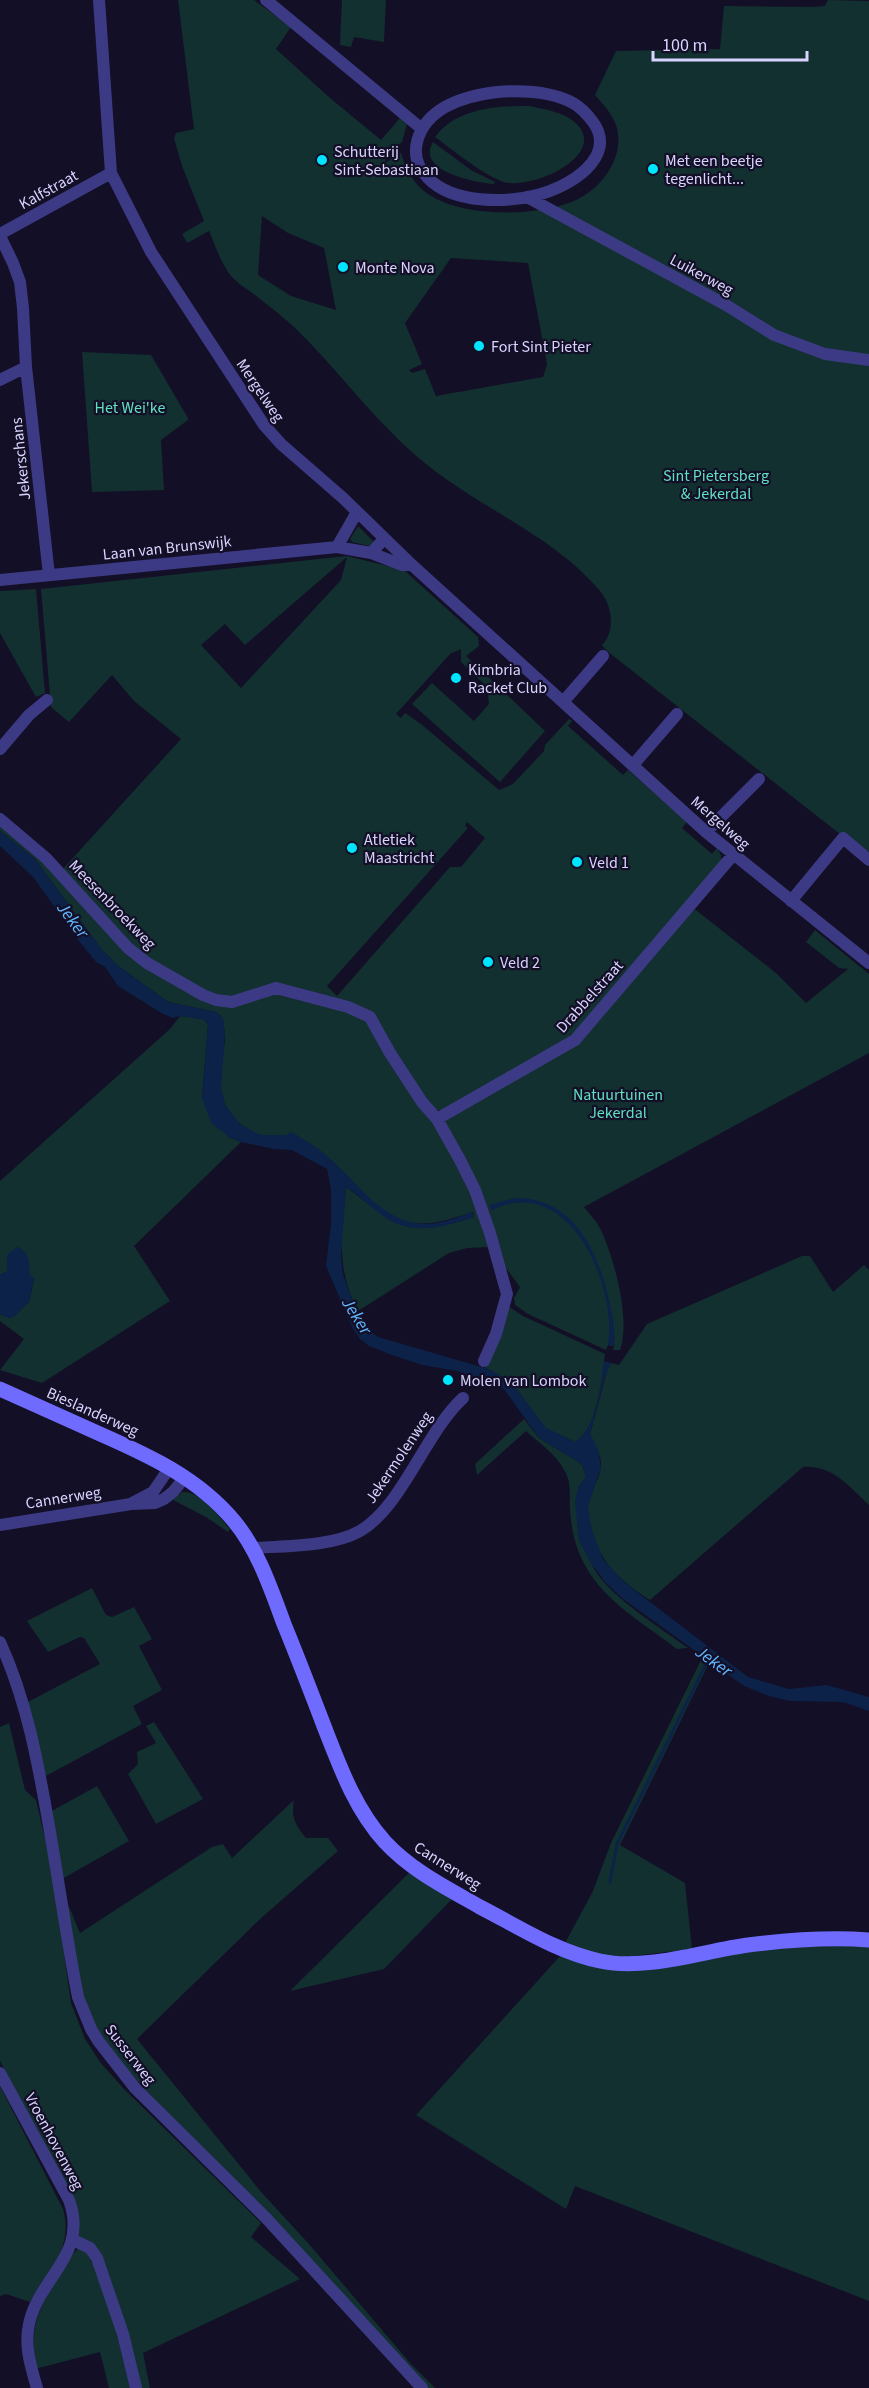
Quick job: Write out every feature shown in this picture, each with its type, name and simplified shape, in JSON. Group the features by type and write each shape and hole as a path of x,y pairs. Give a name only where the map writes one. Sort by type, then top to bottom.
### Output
{"main road":[{"name":"Bieslanderweg","path":"0,1389 170,1467"},
{"name":"Cannerweg","path":"170,1467 209,1496 234,1521 252,1548 274,1598 338,1763 356,1800 386,1843 432,1880 549,1944 571,1953 605,1962 620,1964 648,1962 748,1945 794,1941 869,1940"}],"street":[{"name":"Mergelweg","path":"99,0 111,173 127,208 152,252 264,425 281,444 412,565 706,832 869,963"},
{"path":"266,0 422,129"},
{"path":"528,92 554,96 574,104 589,116 599,132 600,145 595,158 585,171 569,182 544,193 527,197 497,199 469,197 436,184 427,177 417,158 416,144 422,129 445,107 485,93 528,92"},
{"name":"Kalfstraat","path":"0,235 111,173"},
{"name":"Luikerweg","path":"527,197 726,305 774,335 825,354 869,360"},
{"name":"Jekerschans","path":"0,235 14,263 20,282 26,367 49,575"},
{"path":"0,380 26,367"},
{"path":"337,548 357,512"},
{"path":"371,553 384,539"},
{"name":"Laan van Brunswijk","path":"0,580 337,548 371,553 402,565 412,565"},
{"path":"563,702 603,656"},
{"path":"0,749 29,715 47,700"},
{"path":"633,765 677,714"},
{"path":"706,832 759,779"},
{"name":"Meesenbroekweg","path":"0,819 46,858 137,956 203,995 216,1000 232,1002 276,988 348,1007 368,1015 396,1063 437,1119"},
{"path":"791,901 843,838 869,860"},
{"name":"Drabbelstraat","path":"437,1119 575,1040 733,855"},
{"path":"437,1119 475,1190 507,1289 507,1301 484,1361"},
{"name":"Jekermolenweg","path":"252,1548 337,1539 361,1531 381,1514 445,1417 463,1398"},
{"name":"Cannerweg","path":"131,1504 153,1492 170,1467"},
{"name":"Cannerweg","path":"0,1525 131,1504 150,1504 164,1499 185,1477"},
{"name":"Susserweg","path":"0,1642 18,1688 34,1742 43,1783 78,1997 90,2029 111,2061 135,2088 266,2218 422,2388"},
{"name":"Vroenhovenweg","path":"0,2073 69,2200 74,2221 73,2240"},
{"path":"37,2388 28,2353 30,2319 73,2240 90,2248 97,2258 123,2334 136,2388"}],"green space":[{"name":"Sint Pietersberg & Jekerdal","path":"178,0 254,0 291,27 276,49 381,140 400,118 407,124 402,142 386,155 385,163 401,153 415,182 429,194 447,203 492,212 538,210 559,206 586,195 603,179 615,159 618,148 616,125 610,113 595,95 616,51 720,49 724,6 813,7 825,6 828,0 869,1 869,857 607,651 602,645 611,625 610,611 600,591 583,573 547,543 446,479 407,448 297,330 234,279 223,263 209,231 187,243 182,234 204,221 182,166 174,138 176,133 194,129","holes":["262,216 288,233 324,248 336,310 291,296 258,275","451,258 528,263 547,364 543,377 436,396 425,369 412,373 409,370 422,364 405,323"]},
{"path":"342,0 386,0 384,42 354,37 351,47 340,45"},
{"path":"529,106 569,118 579,127 584,136 579,154 571,162 562,169 541,178 517,183 502,181 471,164 435,137 444,127 466,114 491,108"},
{"path":"433,142 471,170 495,182 494,184 462,178 440,168 433,161 430,152"},
{"name":"Het Wei'ke","path":"82,352 151,355 188,418 161,440 164,490 92,492"},
{"path":"358,526 374,542 369,546 352,542 350,539"},
{"path":"347,556 404,570 478,637 479,646 466,656 545,731 500,782 412,704 432,683 474,721 489,704 487,687 461,662 461,649 450,654 396,714 401,718 405,713 421,724 499,790 513,784 544,751 545,745 569,719 572,721 568,726 623,775 628,770 687,822 682,828 712,854 717,848 721,861 573,1037 443,1111 437,1110 427,1102 374,1018 281,986 237,998 217,998 141,956 61,871 181,739 134,701 112,675 69,722 51,707 41,589","holes":["347,557 341,580 241,688 201,645 225,624 245,645","467,822 485,838 461,867 450,867 337,996 327,986 468,828 465,826"]},
{"path":"36,589 45,693 36,697 0,633 0,591"},
{"path":"0,822 38,854 126,951 207,1001 272,991 363,1016 437,1127 465,1177 490,1247 467,1248 449,1253 358,1311 343,1265 342,1235 346,1187 379,1212 404,1226 417,1228 451,1224 474,1217 473,1212 429,1223 411,1223 402,1220 376,1205 310,1144 292,1137 256,1134 240,1124 222,1097 220,1073 225,1038 223,1018 216,1012 168,1002 117,965 102,950 35,859 0,831"},
{"name":"Natuurtuinen Jekerdal","path":"692,907 776,973 806,1003 848,969 839,968 806,942 815,930 869,974 869,1053 584,1207 601,1230 620,1289 624,1323 623,1337 620,1350 613,1350 614,1346 608,1345 606,1350 528,1314 515,1305 514,1298 520,1287 503,1264 444,1124 445,1121 486,1095 562,1054 581,1039"},
{"path":"180,1016 203,1019 208,1024 202,1098 229,1137 241,1142 134,1246 170,1301 42,1383 0,1370 24,1339 0,1321 0,1314 12,1317 29,1302 34,1279 8,1264 7,1271 0,1275 0,1181 170,1029"},
{"path":"802,1256 810,1256 833,1292 864,1265 869,1270 869,1505 832,1473 814,1467 803,1467 650,1600 612,1570 594,1539 589,1518 589,1499 601,1464 600,1456 590,1434 607,1371 611,1363 619,1365 647,1324"},
{"path":"508,1306 523,1316 605,1354 594,1415 583,1435 575,1442 545,1428 515,1387 498,1374 485,1368"},
{"path":"524,1419 539,1438 582,1465 586,1476 578,1488 587,1546 591,1562 597,1573 619,1597 688,1648 677,1649 627,1612 594,1580 579,1554 575,1539 567,1475 552,1454 526,1431 477,1475 475,1464"},
{"path":"182,1492 203,1500 230,1529 228,1532 206,1517 173,1500"},
{"path":"92,1588 106,1615 112,1617 134,1607 152,1639 139,1646 162,1690 133,1706 142,1724 44,1777 26,1703 100,1664 84,1638 80,1637 48,1652 27,1621"},
{"path":"702,1658 709,1663 620,1845 685,1883 692,1949 615,1958 564,1945 593,1891 611,1843"},
{"path":"154,1722 203,1799 156,1824 128,1774 138,1764 137,1752 156,1743 146,1726"},
{"path":"9,1723 25,1790 36,1800 52,1868 71,2003 85,2039 100,2062 124,2089 261,2223 251,2237 300,2279 143,2353 150,2388 139,2388 125,2330 79,2236 62,2177 0,2061 0,1727"},
{"path":"97,1786 129,1841 62,1879 50,1812"},
{"path":"294,1800 295,1820 306,1838 328,1838 338,1851 260,1919 137,2039 262,2193 308,2243 411,2364 435,2388 421,2388 106,2047 84,2005 65,1897 80,1933 212,1847 223,1844 232,1858"},
{"path":"410,1872 453,1898 384,1969 290,1991"},
{"path":"826,1942 869,1944 869,2301 575,2186 566,2209 416,2115 561,1955 696,1959"},
{"path":"0,2086 63,2209 66,2222 65,2235 58,2258 30,2302 6,2294 0,2296"},
{"path":"79,2248 86,2249 106,2290 130,2388 109,2388 100,2352 35,2369 33,2339 42,2306 70,2258"}],"water":[{"name":"Jeker","path":"0,831 35,859 102,950 117,965 168,1002 216,1012 223,1018 225,1035 221,1087 225,1105 240,1124 260,1135 287,1135 290,1132 297,1135 317,1148 388,1212 404,1220 422,1224 442,1222 472,1212 474,1217 440,1227 405,1226 383,1216 346,1187 341,1257 343,1274 367,1329 378,1337 485,1368 498,1374 515,1387 546,1428 575,1442 588,1428 593,1417 604,1361 611,1363 604,1380 590,1434 598,1449 601,1467 588,1507 592,1531 603,1559 624,1582 748,1677 789,1689 827,1685 869,1697 869,1711 843,1702 790,1701 744,1686 623,1599 605,1582 579,1541 575,1502 578,1488 586,1476 582,1465 539,1438 504,1389 457,1371 422,1365 392,1355 369,1346 360,1339 353,1329 326,1266 331,1223 331,1189 327,1169 292,1150 274,1149 241,1142 229,1137 211,1123 202,1098 208,1024 203,1019 180,1016 173,1018 163,1014 118,986 105,967 96,962 79,941 33,877 0,846"},
{"path":"515,1198 535,1200 553,1207 580,1230 598,1263 604,1282 613,1323 614,1346 608,1345 607,1303 601,1280 580,1237 565,1221 548,1209 528,1203 519,1203 505,1205 492,1211 489,1205"},
{"path":"17,1247 27,1255 30,1275 34,1278 29,1303 9,1318 0,1314 0,1275 7,1271 7,1255"}],"waterway":[{"name":"Jeker","path":"610,1882 617,1844 708,1660"}],"place":[{"name":"Schutterij Sint-Sebastiaan","path":"322,160"},
{"name":"Met een beetje tegenlicht...","path":"653,169"},
{"name":"Monte Nova","path":"343,267"},
{"name":"Fort Sint Pieter","path":"479,346"},
{"name":"Kimbria Racket Club","path":"456,678"},
{"name":"Atletiek Maastricht","path":"352,848"},
{"name":"Veld 1","path":"577,862"},
{"name":"Veld 2","path":"488,962"},
{"name":"Molen van Lombok","path":"448,1380"}]}
